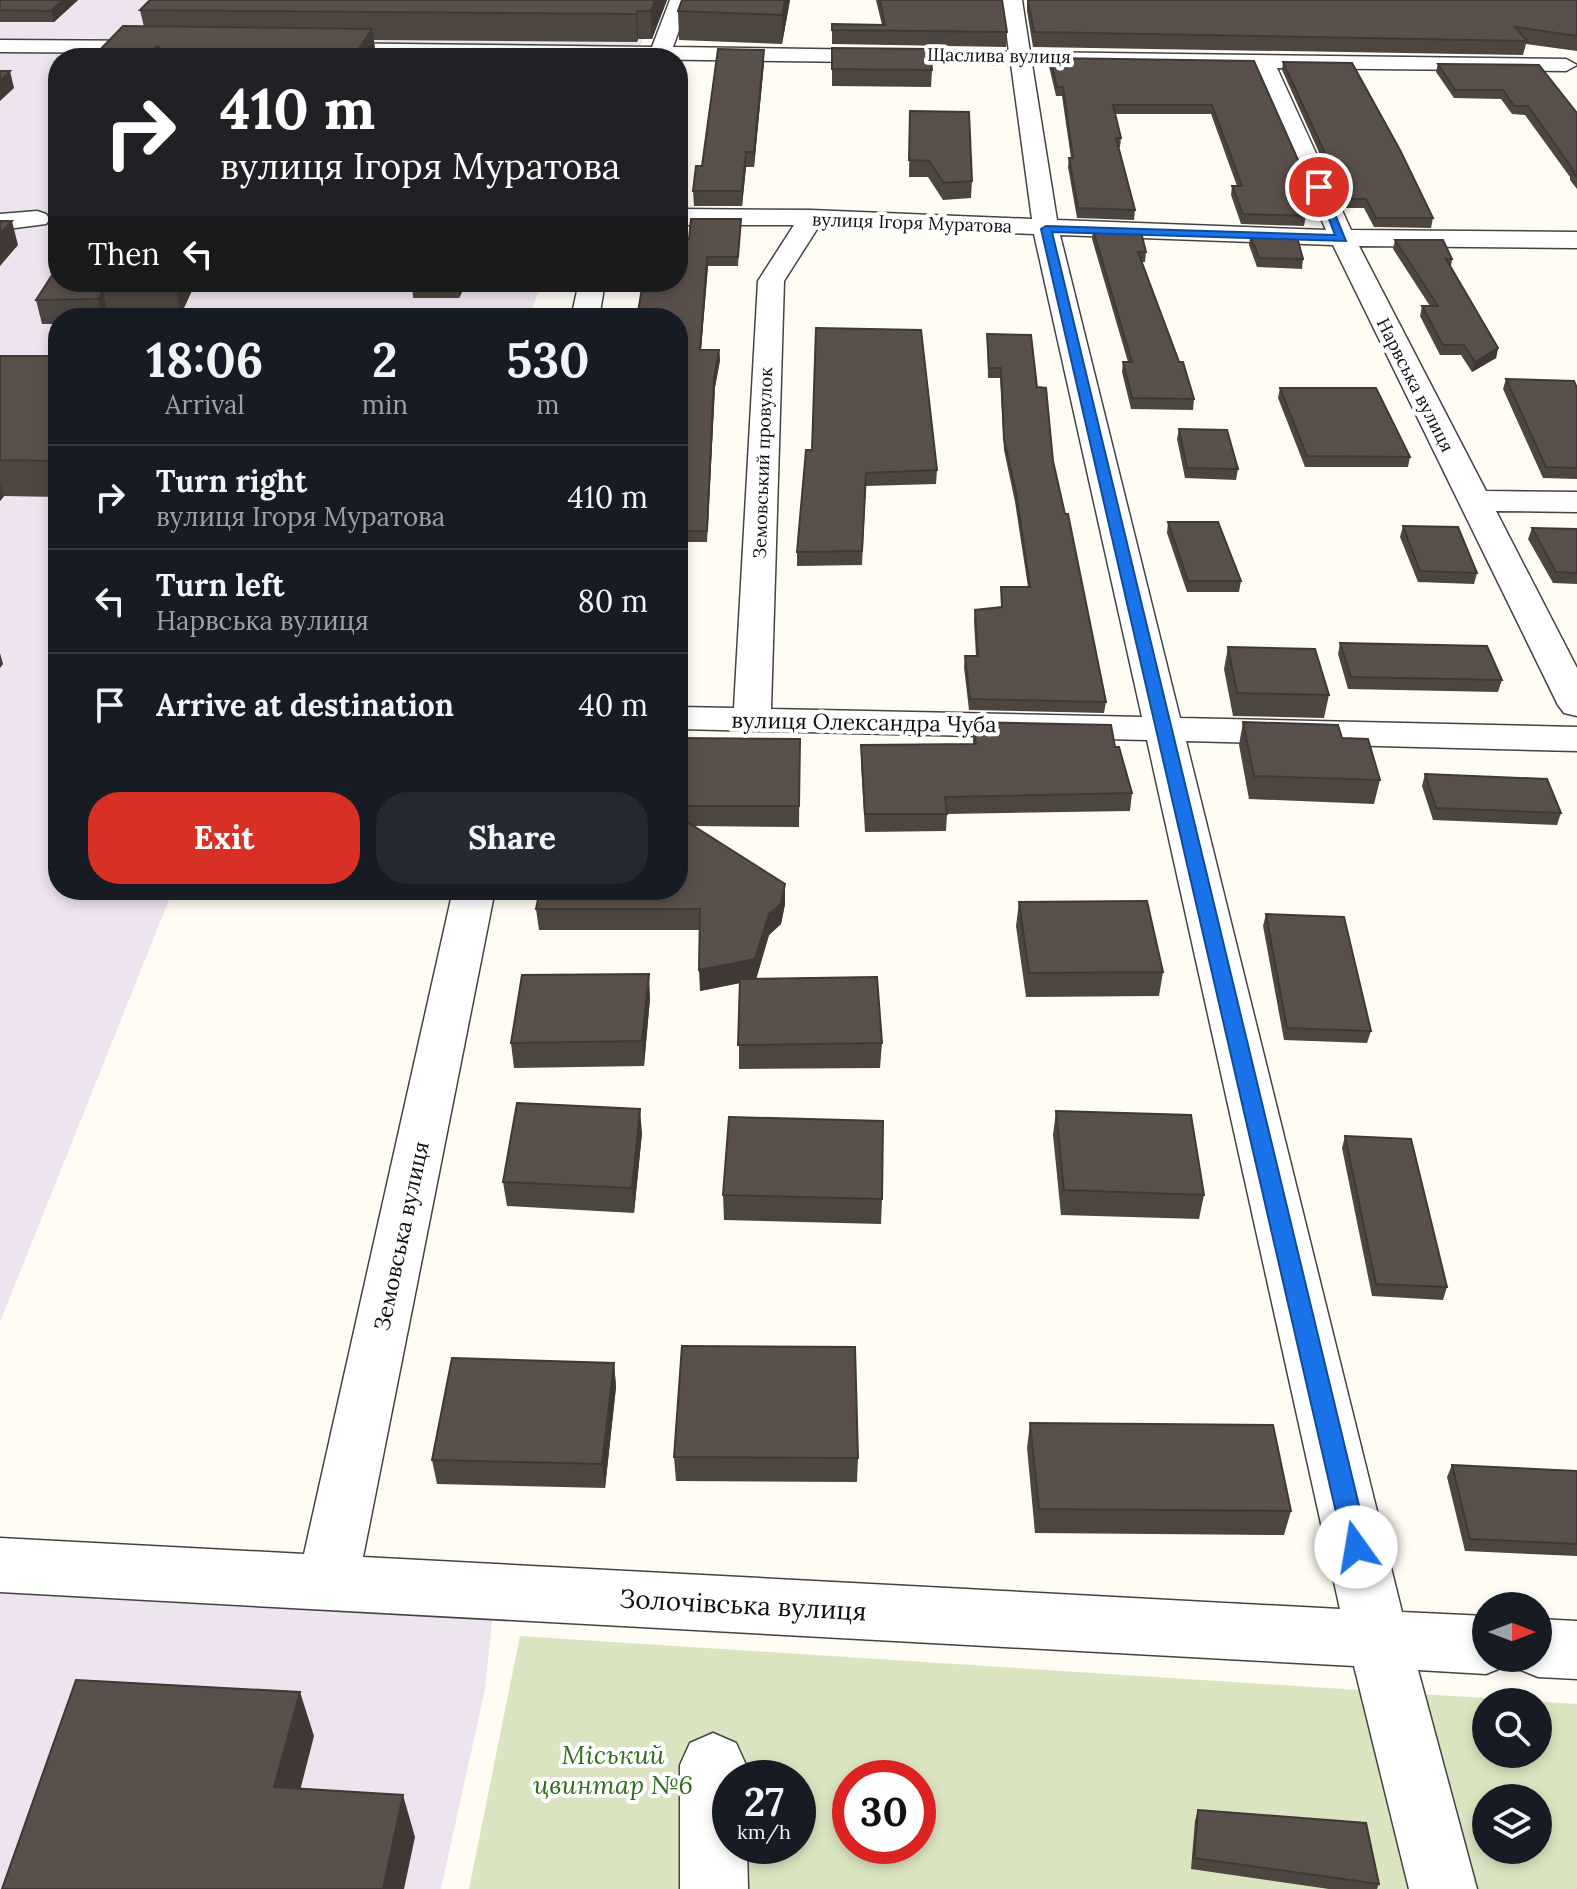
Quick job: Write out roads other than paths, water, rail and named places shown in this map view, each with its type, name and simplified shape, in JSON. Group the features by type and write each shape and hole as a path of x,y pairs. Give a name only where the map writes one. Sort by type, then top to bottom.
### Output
{"street":[{"path":"663,48 680,0"},
{"path":"1018,1 1022,57 1046,229 1378,1638 1443,1889"},
{"path":"1546,39 1570,66"},
{"path":"0,46 189,48"},
{"name":"Щаслива вулиця","path":"688,55 1570,66"},
{"name":"Нарвська вулиця","path":"1263,60 1342,238 1577,705"},
{"name":"вулиця Ігоря Муратова","path":"688,217 811,218 1342,238 1577,240"},
{"name":"Земовський провулок","path":"752,719 771,281 811,218"},
{"path":"0,222 37,219"},
{"path":"1474,501 1577,502"},
{"name":"вулиця Олександра Чуба","path":"688,718 1577,739"},
{"name":"Земовська вулиця","path":"328,1581 472,900"},
{"name":"Золочівська вулиця","path":"0,1565 1472,1644"},
{"path":"1552,1649 1577,1650"},
{"path":"714,1864 714,1889"}],"park label":[{"name":"Міський цвинтар №6","path":"613,1770"}]}
